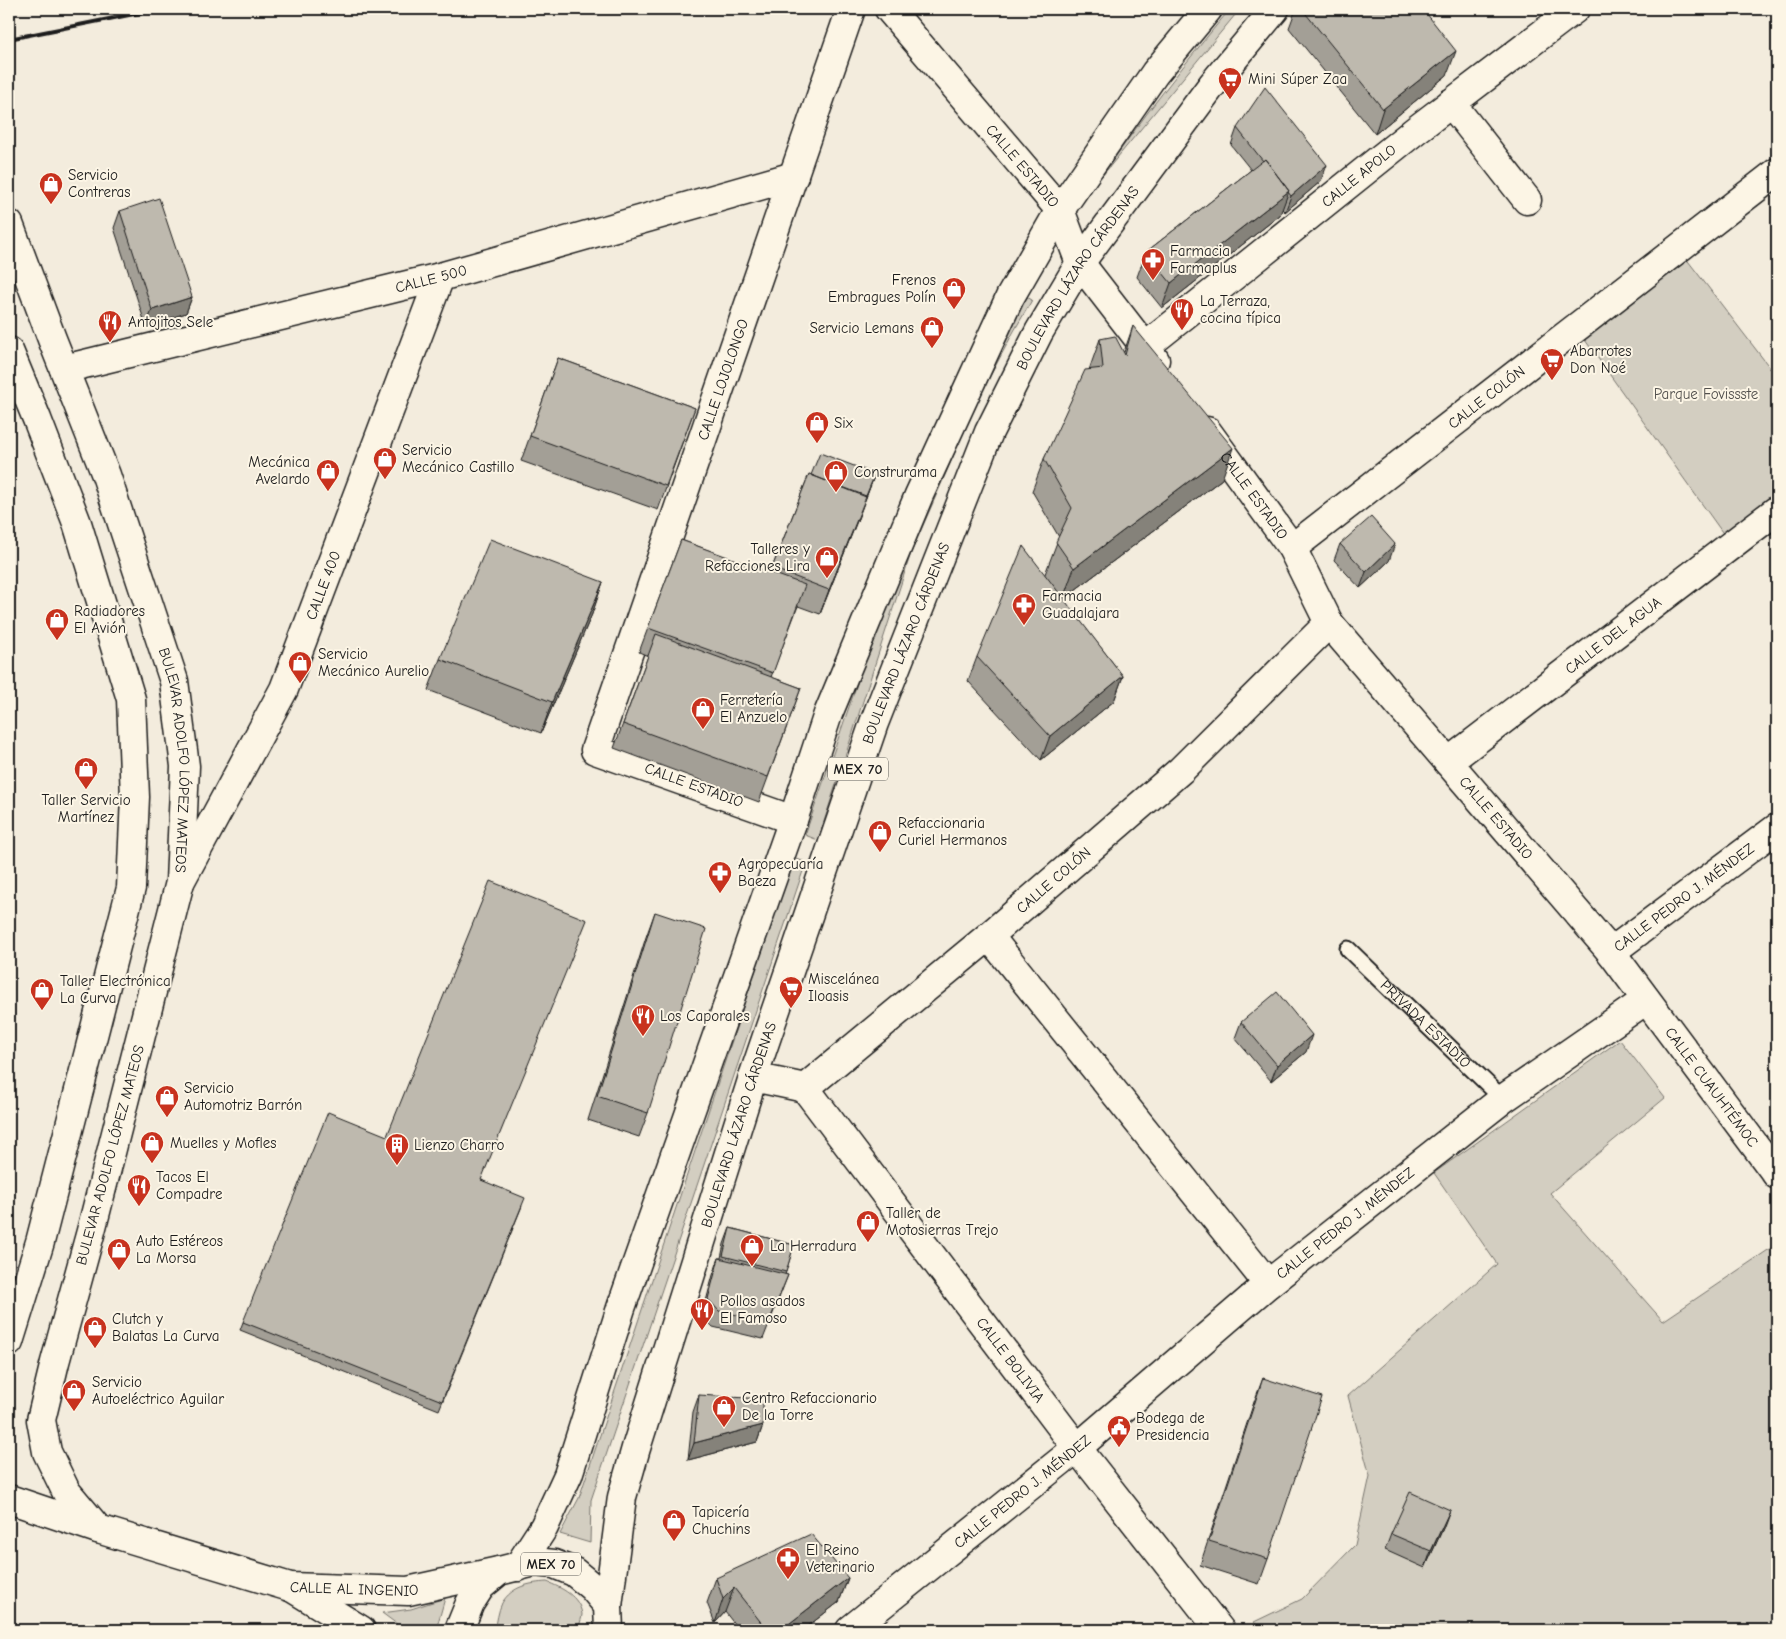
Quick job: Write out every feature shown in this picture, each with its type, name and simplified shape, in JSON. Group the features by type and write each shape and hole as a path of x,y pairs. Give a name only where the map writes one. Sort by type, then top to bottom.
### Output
{"street":[{"name":"CALLE LOJOLONGO","path":"595,750 851,9"},
{"name":"CALLE ESTADIO","path":"889,9 1060,210 1080,264 1169,380"},
{"name":"MEX 70","path":"459,1630 470,1603 481,1586 508,1569 544,1527 568,1475 621,1308 793,820 828,714 919,495 1010,296 1060,210 1155,73 1208,9"},
{"name":"BOULEVARD LÁZARO CÁRDENAS","path":"612,1620 622,1497 753,1076 874,723 988,432 1039,332 1080,264 1212,85 1275,9"},
{"name":"CALLE APOLO","path":"1145,347 1451,104 1575,9"},
{"path":"1451,104 1527,200"},
{"name":"CALLE COLÓN","path":"1292,548 1777,172"},
{"name":"CALLE 500","path":"64,368 440,277 794,176"},
{"name":"BULEVAR ADOLFO LÓPEZ MATEOS","path":"9,224 106,475 174,681 185,766 180,882 91,1231 55,1362 42,1420 47,1452 66,1491 98,1529"},
{"name":"CALLE 400","path":"180,882 284,689 440,277"},
{"path":"9,351 77,522 132,699 136,797 130,888 40,1242 9,1342"},
{"name":"CALLE ESTADIO","path":"1192,412 1292,548 1329,623 1611,952"},
{"name":"CALLE DEL AGUA","path":"1448,762 1777,510"},
{"name":"CALLE COLÓN","path":"805,1088 989,936 1181,770 1329,623"},
{"name":"CALLE ESTADIO","path":"595,750 793,820"},
{"name":"CALLE PEDRO J. MÉNDEZ","path":"850,1630 1077,1448 1268,1284 1503,1098 1646,1000 1611,952 1777,828"},
{"path":"989,936 1268,1284"},
{"name":"CALLE CUAUHTÉMOC","path":"1646,1000 1772,1158"},
{"path":"753,1076 805,1088"},
{"name":"CALLE BOLIVIA","path":"805,1088 1077,1448 1220,1630"},
{"path":"9,1499 98,1529 290,1587"},
{"name":"MEX 70","path":"508,1569 536,1562 554,1564 574,1572 592,1587 612,1620"},
{"name":"CALLE AL INGENIO","path":"290,1587 408,1591 508,1569"},
{"name":"CALLE AL INGENIO","path":"290,1587 361,1630"}],"lane":[{"name":"PRIVADA ESTADIO","path":"1348,949 1503,1098"}],"green space":[{"path":"1230,9 1240,9 1102,176 1164,91"},
{"name":"Parque Fovissste","path":"1685,257 1777,377 1777,500 1727,539 1580,333"},
{"path":"1027,297 1032,300 980,395 911,553 818,840 805,835 881,614 928,495"},
{"path":"793,858 806,862 591,1500 590,1543 560,1534 579,1498"},
{"path":"1620,1040 1665,1098 1550,1193 1663,1321 1777,1244 1777,1630 1261,1630 1254,1622 1302,1599 1355,1545 1370,1476 1348,1396 1497,1264 1434,1173"},
{"path":"547,1582 564,1590 577,1602 582,1614 578,1630 495,1630 502,1603 506,1597 522,1586"},
{"path":"445,1598 436,1630 405,1630 382,1613 411,1609"}],"building":[{"path":"1302,9 1423,9 1456,51 1383,109"},
{"path":"1265,87 1327,165 1291,196 1265,159 1263,161 1237,128"},
{"path":"1265,159 1289,191 1171,283 1146,252"},
{"path":"159,198 192,297 152,310 120,211"},
{"path":"1133,326 1233,448 1074,568 1056,542 1072,508 1044,459 1085,370 1103,368 1100,339 1115,336 1125,355"},
{"path":"558,358 695,408 666,486 530,436"},
{"path":"820,453 875,474 866,496 811,475"},
{"path":"809,474 866,497 829,590 772,568"},
{"path":"1371,517 1395,544 1366,572 1340,544"},
{"path":"490,539 603,582 552,702 440,659"},
{"path":"681,540 805,585 773,673 648,628"},
{"name":"Farmacia Guadalajara","path":"1023,546 1123,676 1050,736 977,657"},
{"name":"Ferretería El Anzuelo","path":"656,634 801,688 768,777 623,724"},
{"name":"Lienzo Charro","path":"490,881 587,920 481,1180 525,1198 442,1401 243,1322 328,1112 387,1136"},
{"name":"Los Caporales","path":"655,912 706,929 648,1113 597,1096"},
{"path":"1277,992 1312,1035 1277,1065 1241,1022"},
{"path":"730,1228 794,1245 786,1272 723,1256"},
{"path":"719,1258 788,1275 769,1322 719,1311 708,1299"},
{"path":"1263,1378 1322,1397 1268,1559 1209,1541"},
{"path":"699,1395 763,1399 763,1425 694,1443"},
{"path":"1410,1492 1450,1510 1431,1551 1391,1534"},
{"path":"811,1534 848,1578 781,1630 767,1630 734,1588 723,1599 716,1578"},
{"path":"1203,1623 1210,1630 1201,1630"}],"railway":[{"path":"9,39 159,9"}],"place":[{"name":"Mini Súper Zaa","path":"1230,100"},
{"name":"Servicio Contreras","path":"51,205"},
{"name":"Farmacia Farmaplus","path":"1153,281"},
{"name":"Frenos Embragues Polín","path":"954,310"},
{"name":"La Terraza, cocina típica","path":"1182,331"},
{"name":"Antojitos Sele","path":"110,343"},
{"name":"Servicio Lemans","path":"932,349"},
{"name":"Abarrotes Don Noé","path":"1552,381"},
{"name":"Six","path":"817,444"},
{"name":"Servicio Mecánico Castillo","path":"385,480"},
{"name":"Mecánica Avelardo","path":"328,492"},
{"name":"Construrama","path":"836,493"},
{"name":"Talleres y Refacciones Lira","path":"827,579"},
{"name":"Farmacia Guadalajara","path":"1024,626"},
{"name":"Radiadores El Avión","path":"57,641"},
{"name":"Servicio Mecánico Aurelio","path":"300,684"},
{"name":"Ferretería El Anzuelo","path":"703,730"},
{"name":"Taller Servicio Martínez","path":"86,790"},
{"name":"Refaccionaria Curiel Hermanos","path":"880,853"},
{"name":"Agropecuaría Baeza","path":"720,894"},
{"name":"Miscelánea Iloasis","path":"791,1009"},
{"name":"Taller Electrónica La Curva","path":"42,1011"},
{"name":"Los Caporales","path":"643,1037"},
{"name":"Servicio Automotriz Barrón","path":"167,1118"},
{"name":"Muelles y Mofles","path":"152,1164"},
{"name":"Lienzo Charro","path":"397,1166"},
{"name":"Tacos El Compadre","path":"139,1207"},
{"name":"Taller de Motosierras Trejo","path":"868,1243"},
{"name":"La Herradura","path":"752,1267"},
{"name":"Auto Estéreos La Morsa","path":"119,1271"},
{"name":"Pollos asados El Famoso","path":"702,1331"},
{"name":"Clutch y Balatas La Curva","path":"95,1349"},
{"name":"Servicio Autoeléctrico Aguilar","path":"74,1412"},
{"name":"Centro Refaccionario De la Torre","path":"724,1428"},
{"name":"Bodega de Presidencia","path":"1119,1448"},
{"name":"Tapicería Chuchins","path":"674,1542"},
{"name":"El Reino Veterinario","path":"788,1580"}]}
